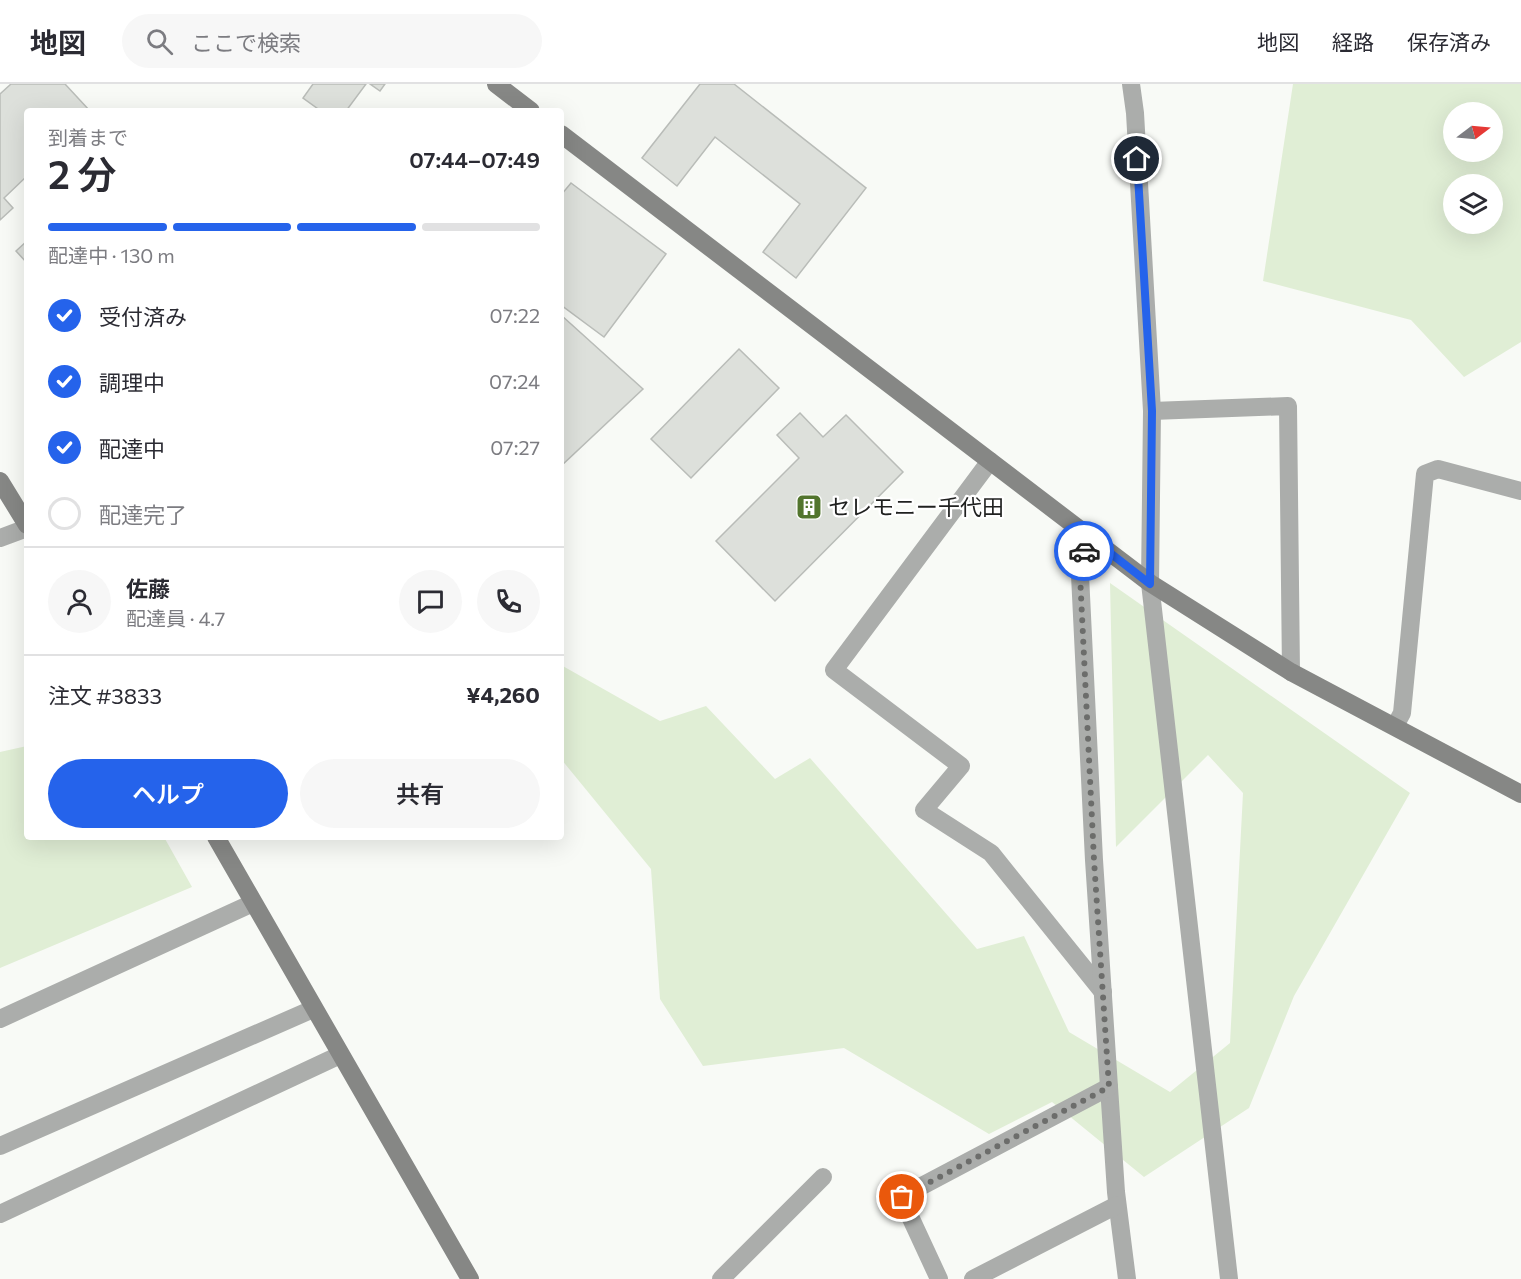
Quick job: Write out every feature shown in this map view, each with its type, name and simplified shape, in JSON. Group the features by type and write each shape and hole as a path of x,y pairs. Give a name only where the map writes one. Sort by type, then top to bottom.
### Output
{"street":[{"path":"496,84 527,108"},
{"path":"1131,84 1135,113 1152,411 1150,584 1229,1279"},
{"path":"564,136 1150,584 1291,672 1521,794"},
{"path":"1152,411 1288,406 1291,672"},
{"path":"990,461 834,670 961,766 924,810 991,854 1102,992"},
{"path":"1395,726 1402,713 1425,474 1438,468 1521,491"},
{"path":"0,481 24,522"},
{"path":"0,538 24,528"},
{"path":"1087,535 1080,575 1102,992 1117,1205 1127,1279"},
{"path":"218,840 470,1279"},
{"path":"0,1019 254,903"},
{"path":"0,1146 313,1009"},
{"path":"0,1214 340,1055"},
{"path":"939,1279 902,1197 1109,1087"},
{"path":"721,1279 823,1177"},
{"path":"973,1279 1117,1205"}],"green space":[{"path":"1293,84 1521,84 1521,342 1464,377 1411,320 1263,281"},
{"path":"1110,583 1410,793 1294,996 1249,1108 1144,1177 1052,1102 989,1134 844,1048 703,1066 660,999 651,869 564,763 564,667 660,721 706,706 775,779 810,758 977,949 1024,936 1069,1032 1170,1092 1230,1043 1243,793 1208,755 1116,847"},
{"path":"24,747 24,840 166,840 192,887 0,968 0,752"}],"building":[{"path":"11,84 65,84 87,108 24,108 24,179 4,198 13,208 0,220 0,94"},
{"path":"313,84 366,84 348,108 317,108 303,98"},
{"path":"370,84 385,84 380,91"},
{"path":"700,84 734,84 866,188 796,278 763,252 800,204 715,137 677,186 642,158"},
{"path":"571,183 666,254 604,337 564,307 564,191"},
{"path":"24,244 24,260 16,251"},
{"path":"564,318 643,389 564,463"},
{"path":"739,349 779,388 691,478 651,439"},
{"name":"セレモニー千代田","path":"800,413 823,437 846,415 903,472 775,601 716,541 799,458 777,435"}],"way so far":[{"path":"902,1197 1109,1087 1094,860 1080,575 1084,551"}],"place":[{"name":"セレモニー千代田","path":"809,507"}],"route":[{"path":"1084,551 1087,535 1150,584 1152,411 1137,159"}]}
